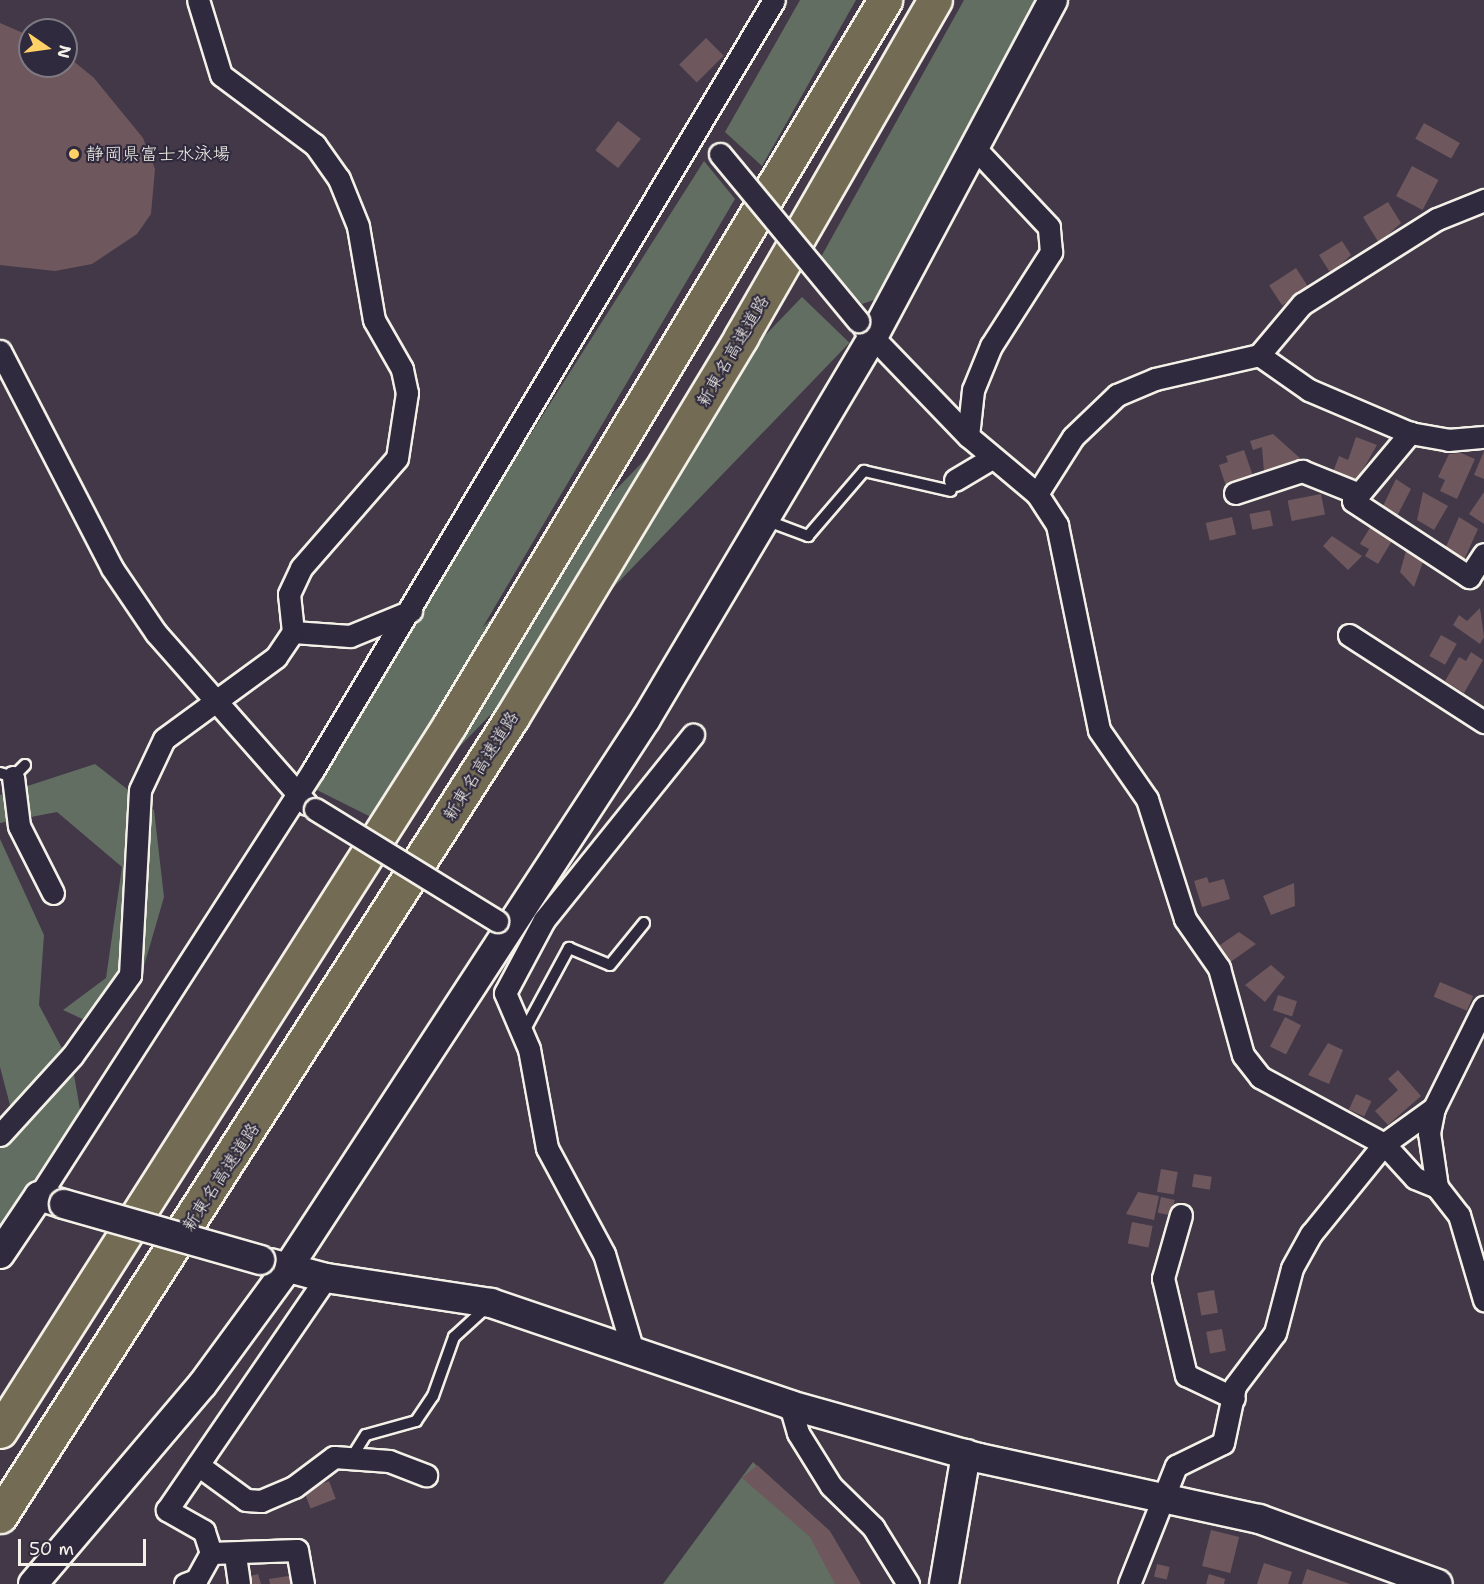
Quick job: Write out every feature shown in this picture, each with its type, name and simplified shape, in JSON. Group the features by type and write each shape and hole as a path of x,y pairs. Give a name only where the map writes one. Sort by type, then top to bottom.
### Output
{"highway":[{"path":"0,1431 450,724 885,0"},
{"name":"新東名高速道路","path":"0,1516 512,717 735,347 935,0"}],"street":[{"path":"0,1135 72,1056 130,975 141,790 164,739 219,701 276,657 293,632 289,594 301,568 397,458 407,393 402,369 374,320 358,226 339,179 315,145 221,75 198,0"},
{"path":"0,1254 52,1200 411,611 700,130 774,0"},
{"path":"33,1584 202,1385 287,1269 504,925 768,521 865,330 974,147 1053,0"},
{"path":"700,130 865,330 968,436 1037,494 1057,525 1099,730 1147,799 1185,919 1220,968 1243,1055 1260,1077 1280,1090 1384,1144 1415,1178 1437,1187 1459,1215 1484,1300"},
{"path":"968,436 973,390 991,346 1051,252 1048,227 974,147"},
{"path":"1037,494 1073,437 1117,395 1155,379 1259,355 1302,304 1437,219 1484,200"},
{"path":"0,351 112,568 156,633 219,701 296,797 536,944"},
{"path":"1259,355 1309,390 1410,433 1448,441 1484,437"},
{"path":"1410,433 1353,501 1469,577 1484,554"},
{"path":"953,485 992,458"},
{"path":"1235,493 1302,471 1359,494"},
{"path":"293,632 350,636 411,611"},
{"path":"1349,635 1484,722"},
{"path":"633,1351 604,1254 547,1148 522,1033 505,993 536,944 544,920 693,735"},
{"path":"13,772 19,826 53,893"},
{"path":"1437,1187 1429,1133 1434,1108 1484,1007"},
{"path":"1129,1584 1167,1496 1176,1466 1223,1443 1235,1386 1275,1333 1292,1268 1311,1234 1384,1144 1434,1108"},
{"path":"52,1200 287,1269 326,1278 490,1303 790,1405 966,1454 1167,1496 1259,1519 1438,1584"},
{"path":"1180,1215 1162,1278 1186,1375 1234,1398"},
{"path":"212,1553 204,1532 168,1510 326,1278"},
{"path":"790,1405 798,1433 831,1486 873,1527 908,1584"},
{"path":"944,1584 966,1454"},
{"path":"198,1465 246,1500 261,1501 309,1478 334,1457 389,1461 426,1475"},
{"path":"212,1553 235,1555 297,1550 303,1584"},
{"path":"185,1584 196,1580 212,1553"},
{"path":"235,1555 239,1584"}],"lane":[{"path":"768,521 808,536 864,471 953,485"},
{"path":"522,1033 569,948 610,965 644,923"},
{"path":"352,1457 366,1435 416,1421 433,1396 454,1337 490,1303"}],"green space":[{"path":"800,0 856,0 762,166 725,132"},
{"path":"964,0 1045,0 877,299 862,304 821,257"},
{"path":"704,161 735,199 371,817 315,789 506,473"},
{"path":"802,297 849,343 383,826 335,780"},
{"path":"95,764 154,810 164,897 137,990 104,1029 63,1010 106,978 122,867 57,812 0,823 0,795"},
{"path":"0,839 44,935 39,1005 73,1069 83,1127 0,1239 0,1142 16,1128 0,1067"},
{"path":"753,1462 834,1543 854,1584 663,1584"}],"building":[{"name":"静岡県富士水泳場","path":"0,23 18,31 18,78 78,78 78,65 94,78 143,138 155,169 151,214 137,234 92,264 55,271 0,265"},
{"path":"706,38 724,56 697,83 679,65"},
{"path":"618,121 641,139 618,168 595,150"},
{"path":"1424,123 1460,143 1451,159 1415,139"},
{"path":"1412,166 1438,180 1423,210 1396,196"},
{"path":"1388,202 1401,223 1379,243 1363,217"},
{"path":"1342,241 1351,255 1331,274 1319,255"},
{"path":"1296,268 1309,288 1282,306 1269,285"},
{"path":"1273,434 1301,459 1264,472 1262,447 1253,450 1250,441"},
{"path":"1356,437 1377,445 1357,480 1333,472 1339,456 1348,460"},
{"path":"1244,450 1253,476 1226,486 1219,465 1228,462 1226,456"},
{"path":"1484,451 1484,479 1474,475"},
{"path":"1461,453 1475,459 1457,499 1440,491 1445,480 1438,477 1449,454"},
{"path":"1396,479 1411,489 1396,518 1382,508"},
{"path":"1423,492 1448,506 1434,530 1417,520"},
{"path":"1484,492 1484,524 1469,514"},
{"path":"1321,494 1325,515 1292,521 1288,500"},
{"path":"1270,510 1273,526 1252,530 1249,514"},
{"path":"1232,517 1236,535 1210,541 1206,523"},
{"path":"1459,517 1478,529 1464,560 1445,549"},
{"path":"1371,526 1393,539 1378,564 1365,556 1369,549 1360,544"},
{"path":"1332,536 1362,556 1348,570 1323,546"},
{"path":"1406,551 1423,562 1414,587 1400,572"},
{"path":"1480,608 1484,637 1480,644 1453,625 1459,615 1467,621"},
{"path":"1441,635 1457,644 1445,665 1429,656"},
{"path":"1471,652 1483,660 1464,693 1445,681 1459,657 1466,661"},
{"path":"1207,877 1209,883 1224,879 1230,899 1202,907 1194,881"},
{"path":"1294,883 1295,906 1271,915 1263,896"},
{"path":"1239,932 1256,944 1229,963 1217,947"},
{"path":"1271,965 1285,977 1265,1002 1245,985"},
{"path":"1440,982 1473,996 1467,1011 1434,997"},
{"path":"1278,995 1297,1001 1292,1016 1273,1010"},
{"path":"1285,1017 1301,1025 1286,1055 1270,1046"},
{"path":"1328,1043 1343,1050 1329,1084 1308,1075"},
{"path":"1398,1070 1421,1096 1388,1125 1375,1111 1398,1090 1388,1079"},
{"path":"1356,1094 1371,1101 1364,1117 1349,1109"},
{"path":"1161,1169 1178,1172 1174,1195 1157,1192"},
{"path":"1194,1174 1212,1177 1210,1190 1192,1187"},
{"path":"1138,1192 1159,1196 1154,1220 1126,1214"},
{"path":"1161,1197 1175,1200 1171,1216 1158,1213"},
{"path":"1132,1222 1153,1226 1148,1248 1128,1244"},
{"path":"1214,1290 1218,1313 1201,1316 1197,1293"},
{"path":"1222,1329 1226,1351 1210,1353 1206,1332"},
{"path":"757,1465 830,1531 861,1584 835,1584 810,1537 742,1478"},
{"path":"329,1481 336,1499 311,1508 304,1491"},
{"path":"1211,1530 1239,1537 1230,1573 1202,1566"},
{"path":"1264,1563 1292,1572 1288,1584 1257,1584"},
{"path":"1157,1564 1170,1567 1167,1580 1154,1577"},
{"path":"1307,1569 1350,1584 1302,1584"},
{"path":"258,1574 261,1584 247,1584 246,1577"},
{"path":"1209,1574 1225,1579 1224,1584 1206,1584"},
{"path":"295,1575 297,1584 270,1584 269,1579"}],"place":[{"name":"静岡県富士水泳場","path":"74,154"}]}
